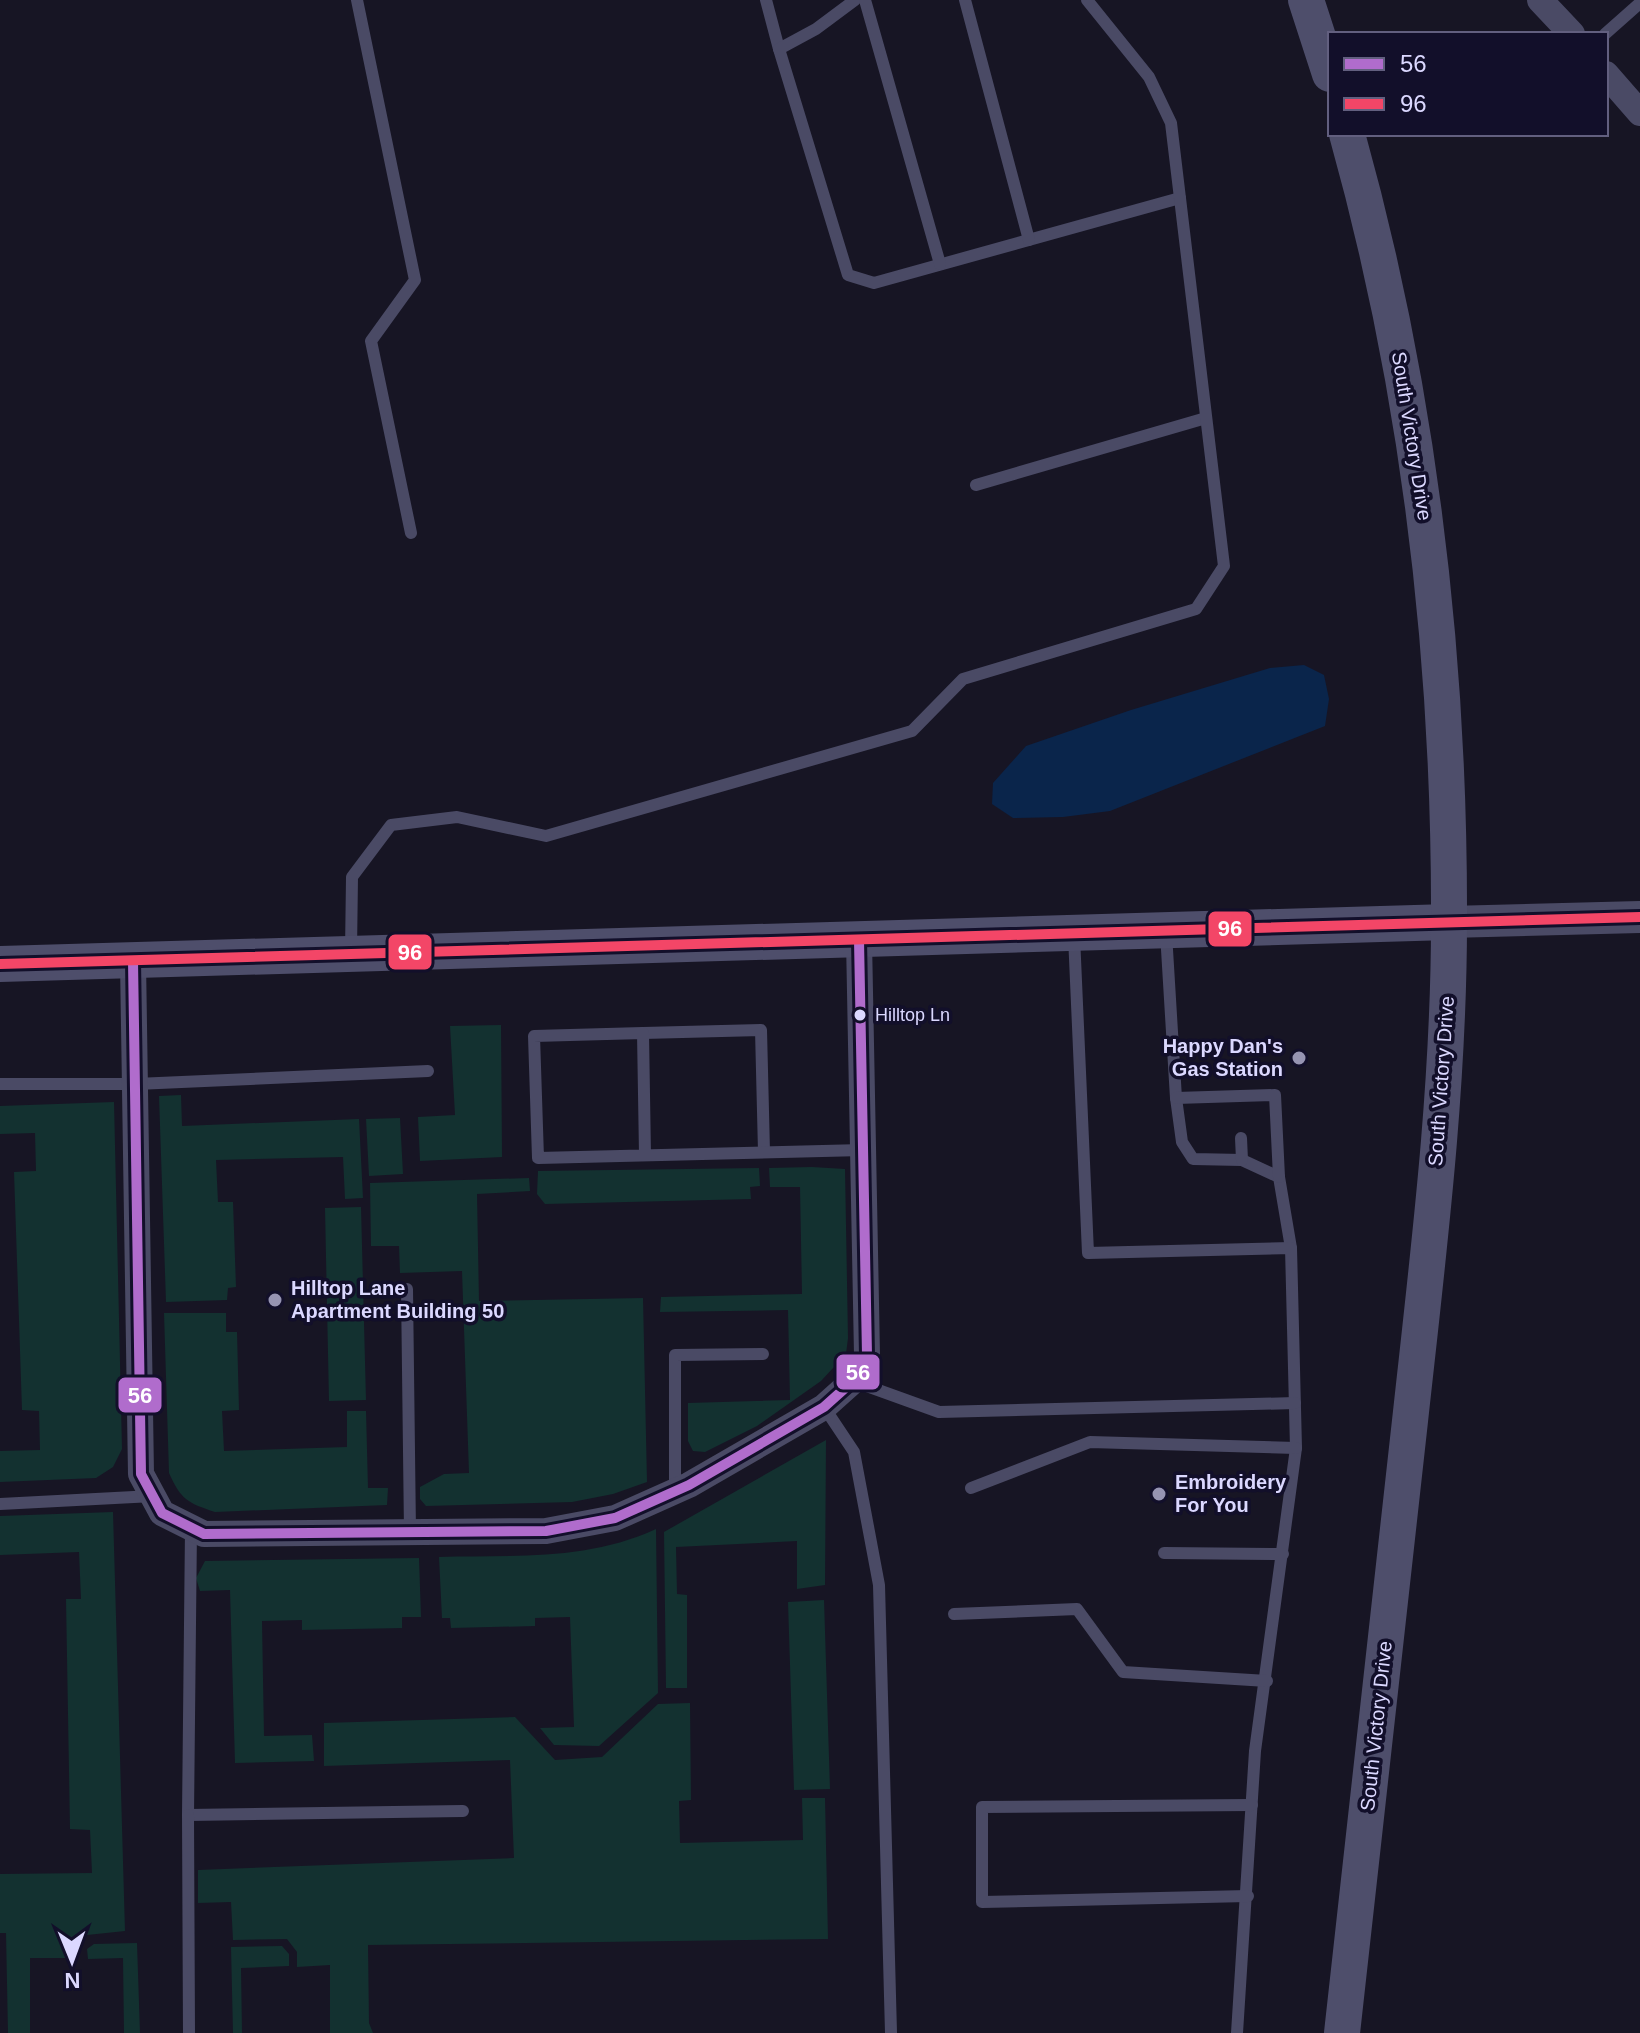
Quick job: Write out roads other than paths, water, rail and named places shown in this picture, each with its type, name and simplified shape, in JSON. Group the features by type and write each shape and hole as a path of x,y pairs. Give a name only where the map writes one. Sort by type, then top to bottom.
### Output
{"main road":[{"path":"1306,0 1328,68"},
{"name":"South Victory Drive","path":"1342,2033 1439,1139 1449,922 1443,730 1429,548 1400,360 1378,253 1348,136"},
{"path":"0,964 1449,922"}],"street":[{"path":"1540,0 1570,32"},
{"path":"1608,76 1640,113"},
{"path":"1449,922 1640,917"},
{"path":"133,961 141,1474 162,1513 204,1534 546,1531 615,1518 675,1492 824,1407 853,1381 867,1355 859,940"}],"lane":[{"path":"357,0 415,280 371,341 411,533"},
{"path":"766,0 848,275 874,283 1180,198"},
{"path":"779,49 816,29 855,0"},
{"path":"865,0 940,264"},
{"path":"965,0 1029,240"},
{"path":"351,955 352,877 391,825 457,817 546,836 912,731 963,679 1196,609 1224,566 1171,123 1149,77 1087,0"},
{"path":"1607,32 1640,3"},
{"path":"976,485 1206,418"},
{"path":"1166,930 1176,1098 1182,1142 1193,1159 1242,1160 1279,1177"},
{"path":"1074,932 1088,1253 1291,1248"},
{"path":"764,1152 761,1030 534,1036 538,1158 863,1150"},
{"path":"643,1033 645,1155"},
{"path":"0,1084 136,1084 428,1071"},
{"path":"1176,1098 1240,1100 1275,1095 1279,1177 1291,1248 1296,1448 1267,1681 1255,1751 1237,2033"},
{"path":"1241,1138 1242,1160"},
{"path":"407,1289 410,1532"},
{"path":"675,1492 675,1355 763,1354"},
{"path":"853,1381 939,1412 1295,1403"},
{"path":"824,1407 854,1452 879,1585 891,2033"},
{"path":"971,1488 1090,1442 1296,1448"},
{"path":"0,1504 153,1496"},
{"path":"189,2033 188,1591 191,1528"},
{"path":"1164,1553 1283,1554"},
{"path":"954,1614 1077,1609 1123,1672 1267,1681"},
{"path":"1248,1896 982,1902 982,1807 1252,1805"},
{"path":"188,1815 463,1811"}],"water":[{"path":"1304,665 1324,675 1329,699 1325,726 1110,811 1063,817 1013,818 992,804 993,783 1026,746 1270,668"}],"place":[{"name":"Hilltop Ln","path":"860,1015"},
{"name":"Happy Dan's Gas Station","path":"1299,1058"},
{"name":"Hilltop Lane Apartment Building 50","path":"275,1300"},
{"name":"Embroidery For You","path":"1159,1494"}]}
